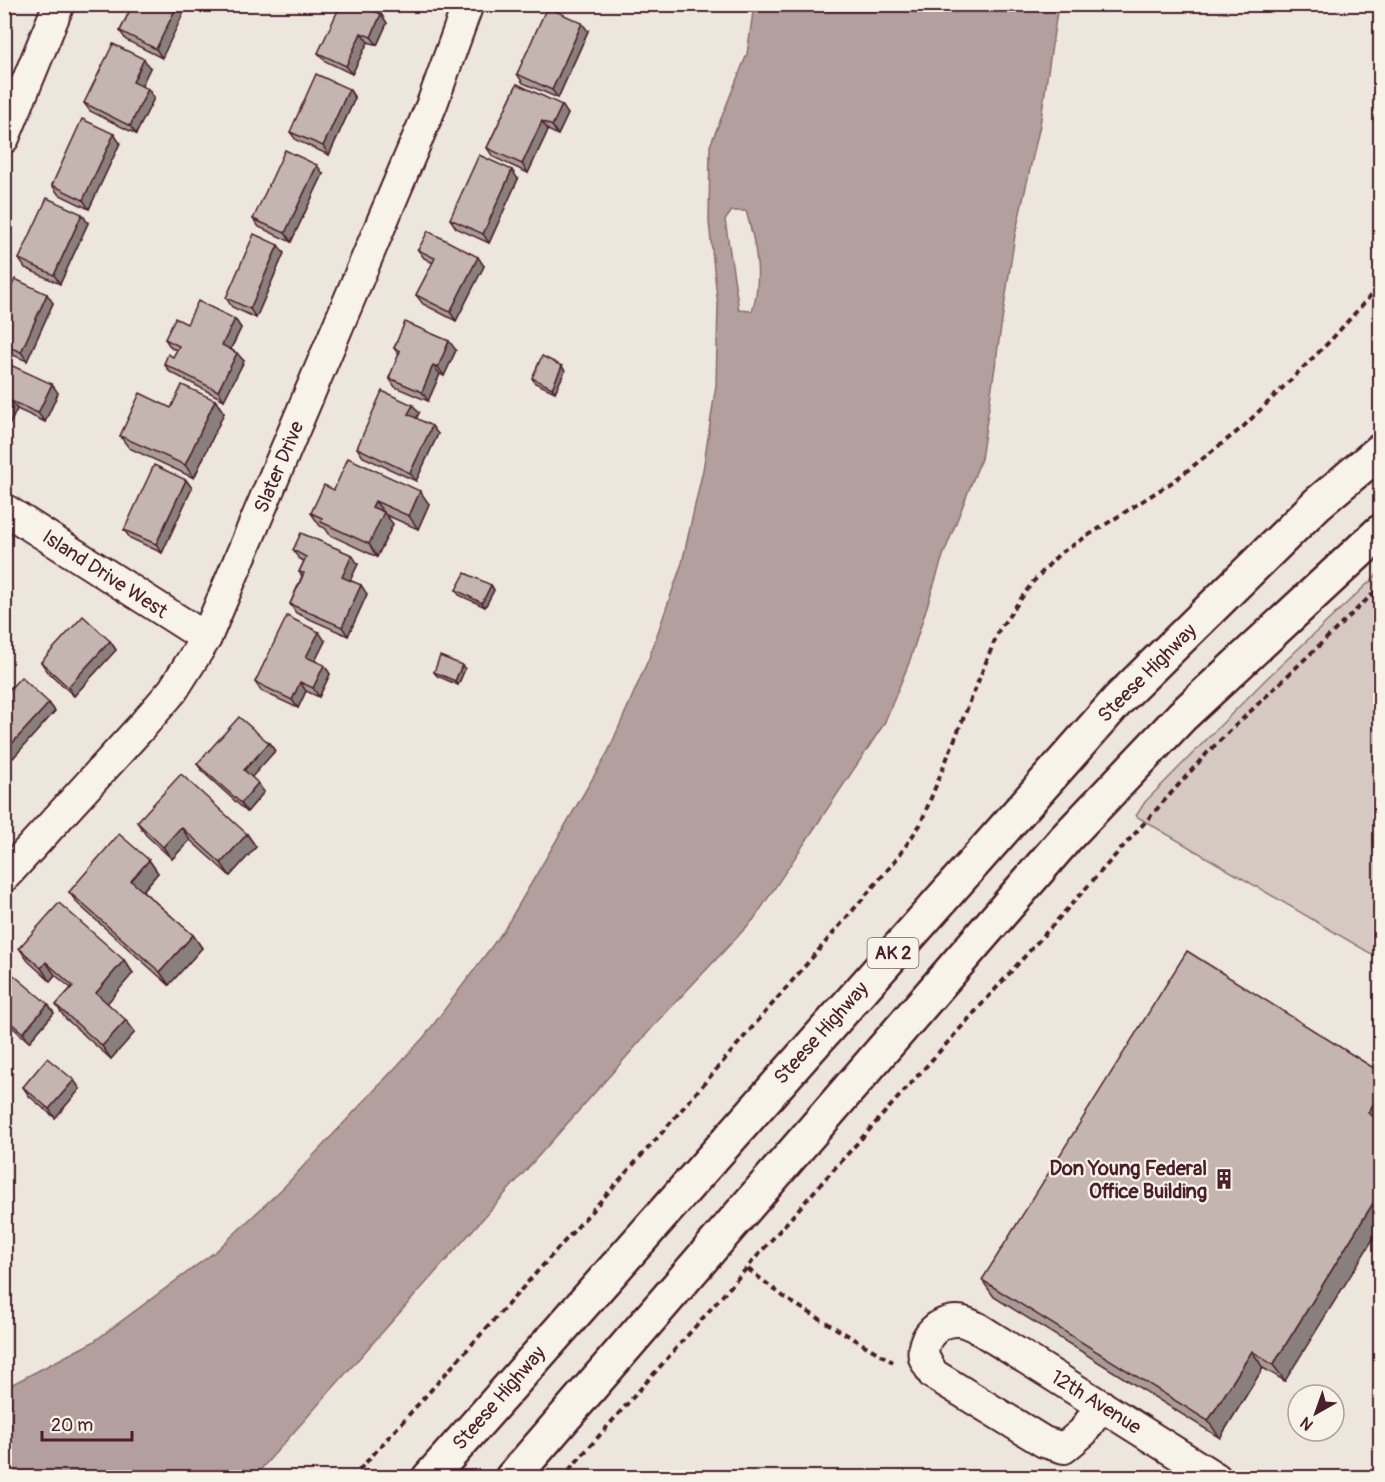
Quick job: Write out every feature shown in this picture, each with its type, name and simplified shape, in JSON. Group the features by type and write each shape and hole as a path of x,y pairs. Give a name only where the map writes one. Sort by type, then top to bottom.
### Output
{"highway":[{"name":"Steese Highway","path":"429,1478 1119,699 1317,504 1380,451"},
{"name":"AK 2","path":"512,1478 1066,838 1182,716 1380,532"}],"street":[{"path":"4,138 59,4"},
{"name":"Slater Drive","path":"4,878 173,690 206,638 432,104 468,4"},
{"name":"Island Drive West","path":"4,509 206,638"},
{"name":"12th Avenue","path":"933,1374 924,1357 926,1341 932,1331 944,1323 958,1321 976,1327 1216,1478"},
{"path":"933,1374 1044,1442 1064,1448 1083,1432 1101,1405"}],"path":[{"path":"352,1478 659,1136 896,860 920,825 999,630 1032,583 1059,554 1174,481 1243,427 1331,340 1380,285"},
{"path":"562,1478 826,1178 1201,760 1380,587"},
{"path":"748,1269 788,1300 902,1367 933,1374"}],"shaded area":[{"path":"754,5 1058,5 1040,125 1015,235 981,459 943,556 909,663 884,724 754,919 659,1020 254,1477 5,1477 5,1388 93,1342 216,1251 284,1187 424,1037 504,930 608,752 649,658 682,563 703,470 716,385 718,306 709,222 710,146 747,54","holes":["732,211 746,211 753,236 758,274 752,311 739,310 725,220"]},
{"path":"1380,572 1380,959 1136,816 1145,802 1265,680"}],"building":[{"path":"133,4 178,4 156,49 120,31"},
{"path":"341,4 360,4 381,14 371,37 361,33 346,66 318,53"},
{"path":"547,7 582,23 552,90 517,74"},
{"path":"113,44 144,59 133,82 148,89 130,126 84,103"},
{"path":"316,74 349,89 323,146 290,132"},
{"path":"517,84 562,105 552,126 542,121 522,164 487,148"},
{"path":"82,119 114,134 83,200 52,185"},
{"path":"285,150 317,165 285,233 253,219"},
{"path":"479,155 512,170 483,234 450,219"},
{"path":"47,198 82,214 54,275 19,259"},
{"path":"428,231 478,257 450,312 416,295 435,258 418,250"},
{"path":"254,234 278,245 250,309 226,298"},
{"path":"15,279 47,294 21,352 4,345 4,303"},
{"path":"198,301 235,319 222,345 237,353 218,391 164,364 168,354 173,357 179,346 165,339 175,318 187,324"},
{"path":"405,322 449,341 438,367 433,365 422,392 389,378 400,351 394,348"},
{"path":"542,356 562,366 552,388 532,378"},
{"path":"4,362 52,384 38,413 11,401 4,415"},
{"path":"182,385 215,400 185,465 120,436 140,393 171,408"},
{"path":"382,391 413,405 408,414 432,426 410,473 357,448"},
{"path":"348,458 420,491 409,516 375,501 372,507 384,512 369,544 321,522 322,518 311,513 324,485 334,490"},
{"path":"154,465 186,480 156,544 124,530"},
{"path":"301,533 352,555 342,577 361,585 342,627 290,604 304,573 299,572 306,557 293,550"},
{"path":"465,573 491,585 482,603 456,590"},
{"path":"83,616 110,641 68,687 41,662"},
{"path":"287,616 319,632 306,657 324,665 313,688 300,682 292,700 255,682"},
{"path":"440,656 462,665 455,681 434,672"},
{"path":"21,677 49,703 7,749 4,746 4,695"},
{"path":"239,717 269,743 244,770 258,783 241,803 197,764"},
{"path":"181,774 247,834 221,863 181,827 163,847 137,822"},
{"path":"119,834 149,860 131,881 193,935 160,972 69,892"},
{"path":"59,903 124,960 96,993 126,1020 102,1046 56,1005 73,986 46,962 41,968 19,948"},
{"name":"Don Young Federal Office Building","path":"1187,951 1380,1072 1380,1093 1368,1113 1380,1121 1380,1192 1273,1365 1252,1351 1208,1421 982,1280"},
{"path":"4,967 48,1004 23,1033 4,1018"},
{"path":"47,1058 74,1080 49,1109 23,1087"}],"place":[{"name":"Don Young Federal Office Building","path":"1224,1179"}]}
